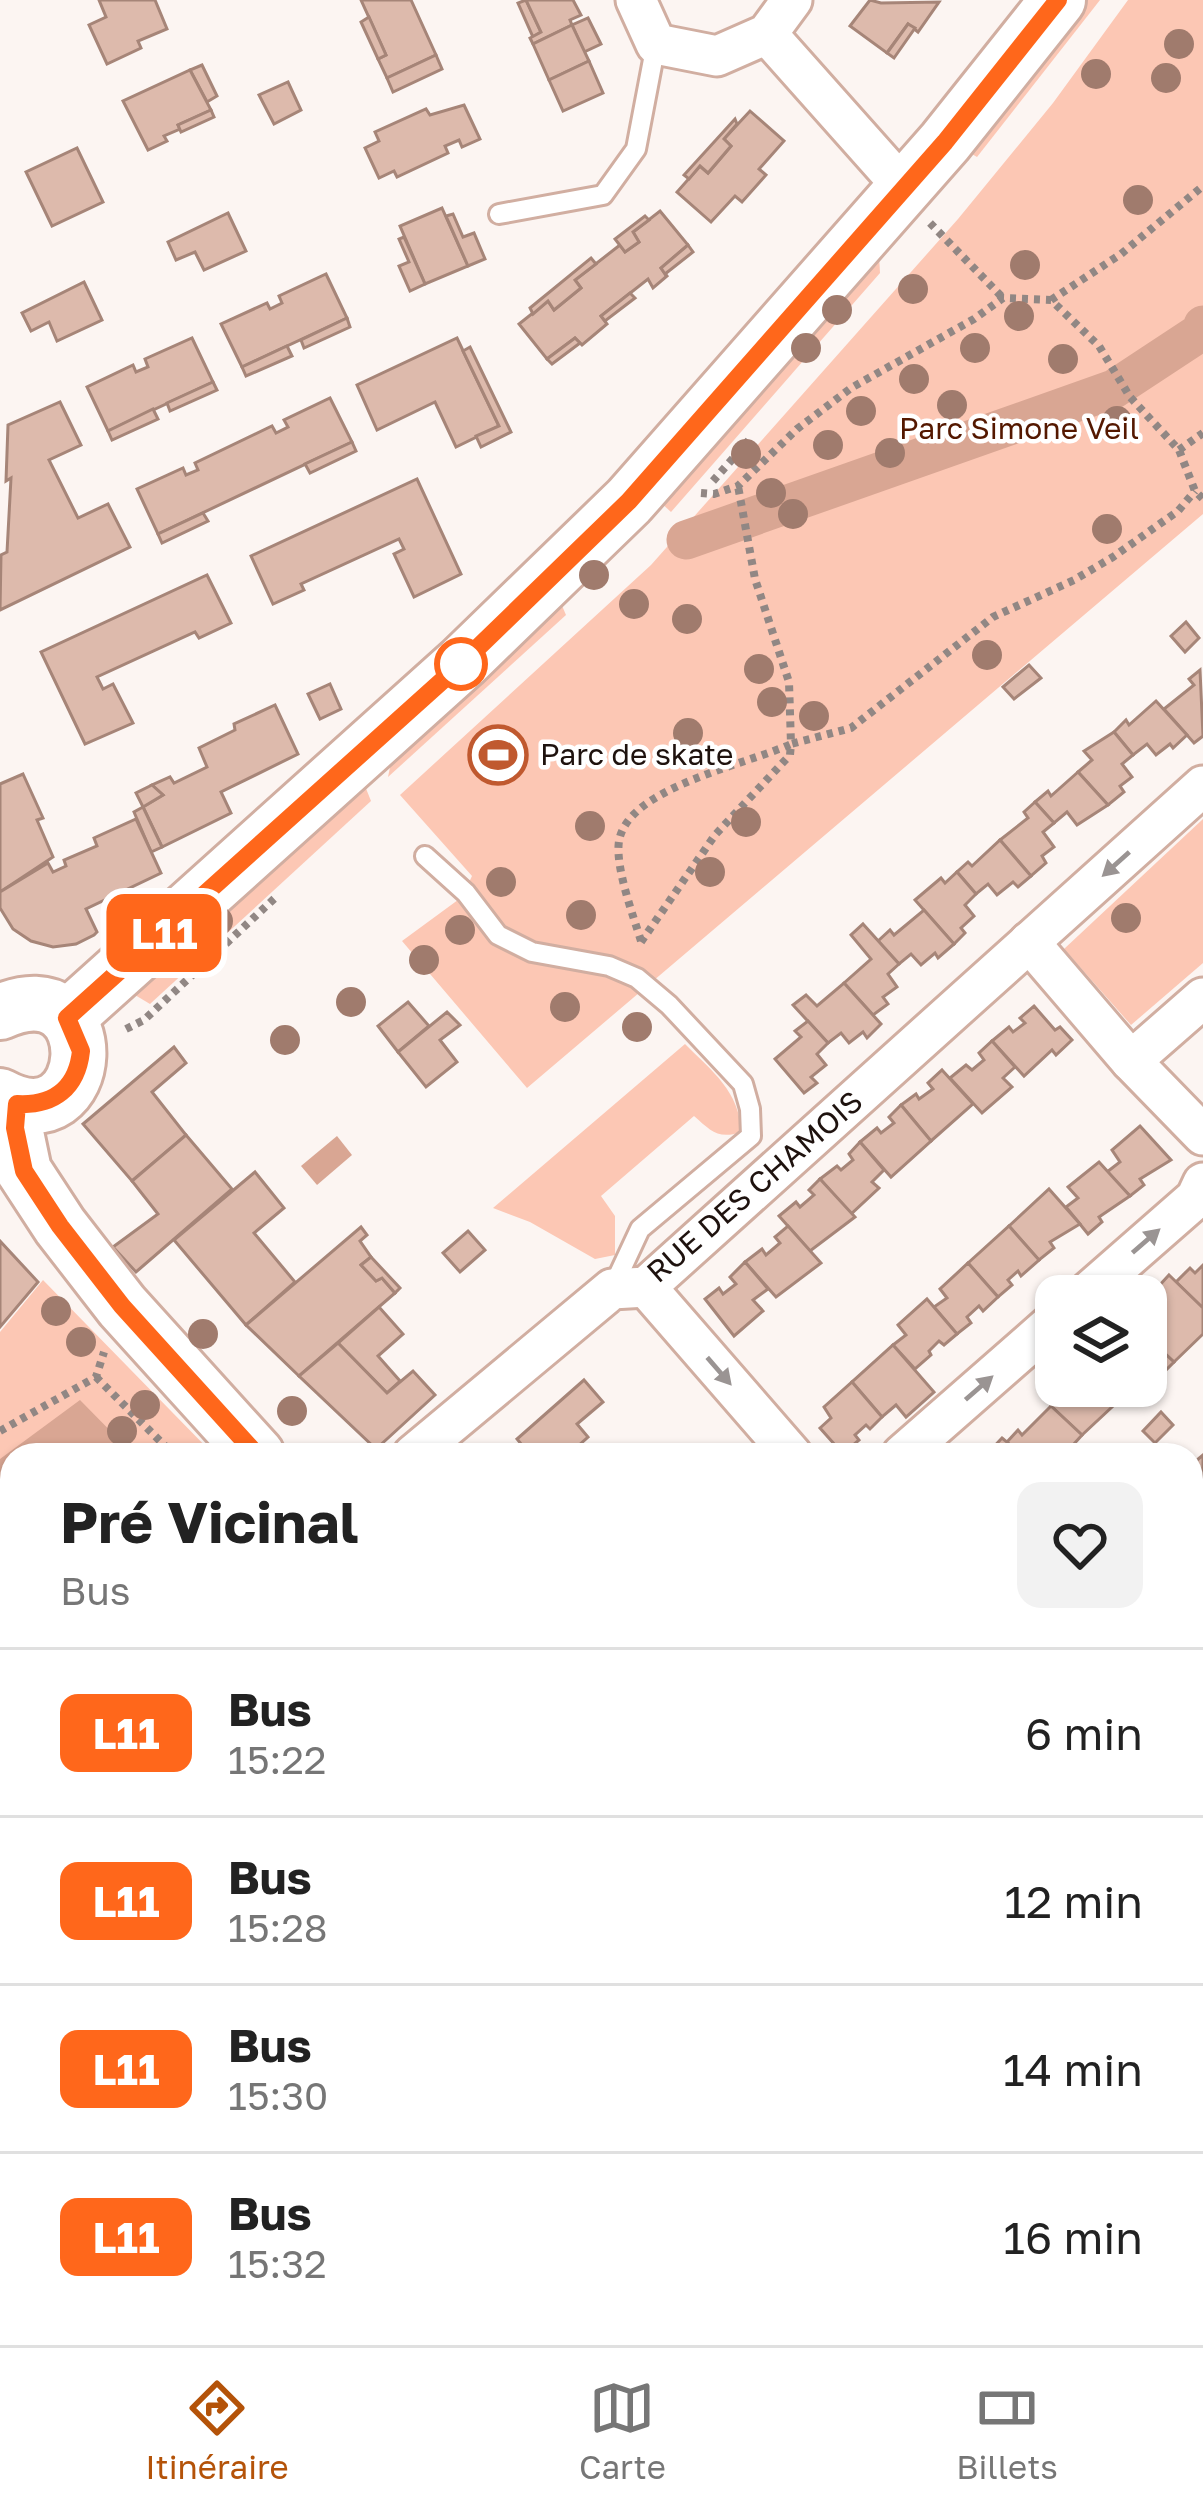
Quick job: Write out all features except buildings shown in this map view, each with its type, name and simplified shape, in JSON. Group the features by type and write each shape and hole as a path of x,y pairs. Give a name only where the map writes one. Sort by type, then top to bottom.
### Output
{"street":[{"path":"637,0 656,44 717,56 767,34 792,0"},
{"path":"67,1018 551,580 917,207 1058,0"},
{"path":"767,34 917,207"},
{"name":"RUE DES CHAMOIS","path":"429,1443 629,1288 1203,786"},
{"path":"1029,942 1203,1136"},
{"path":"1132,1061 1203,998"},
{"path":"0,1012 34,1003 67,1018 81,1051 71,1085 37,1105 10,1131 60,1226 122,1306 246,1443"},
{"path":"1108,1275 1196,1198 1203,1183"},
{"path":"629,1288 780,1443"},
{"path":"916,1443 1035,1338"}],"lane":[{"path":"499,214 603,195 636,148 656,44"},
{"path":"425,856 466,893 498,935 532,952 609,966 637,978 669,1005 742,1084 750,1109 751,1136 640,1228 629,1288"}],"path":[{"path":"701,494 738,485 776,454 797,429 851,388 1003,298 1051,301 1121,254 1203,186"},
{"path":"917,207 1003,298"},
{"path":"1051,301 1099,346 1130,398 1179,450 1203,500"},
{"path":"1179,450 1203,433"},
{"path":"641,942 715,835 790,755 789,682 771,636 744,533 738,485"},
{"path":"637,978 643,957 641,942 618,844 627,818 686,782 851,728 994,617 1113,557 1178,511 1195,491"},
{"path":"0,1431 95,1377 122,1306"},
{"path":"95,1377 162,1443"}],"green space":[{"path":"1081,0 1100,0 977,157 965,150"},
{"name":"Parc Simone Veil","path":"1128,0 1203,0 1203,514 527,1088 402,941 462,897 472,876 400,795 651,565 958,219 1053,103"},
{"path":"879,255 880,273 671,512 659,501"},
{"path":"560,601 566,615 388,777 393,753"},
{"path":"363,781 371,801 150,1004 135,995 253,879"},
{"path":"1203,819 1203,963 1131,1025 1064,949"},
{"path":"685,1044 730,1094 741,1132 720,1134 694,1116 601,1196 615,1216 615,1255 595,1259 530,1222 493,1208"},
{"path":"43,1280 202,1443 0,1443 0,1332"}],"shaded area":[{"path":"337,1136 352,1155 317,1185 301,1166"},
{"path":"80,1400 122,1443 22,1443"}],"waterway":[{"path":"686,540 1114,389 1202,331 1203,325"}],"bus line":[{"name":"L11","path":"246,1443 122,1306 60,1226 24,1171 15,1128 17,1104 37,1105 71,1085 81,1051 67,1018 463,662 629,501 945,142 1058,0"}],"place":[{"name":"Parc de skate","path":"498,755"}]}
